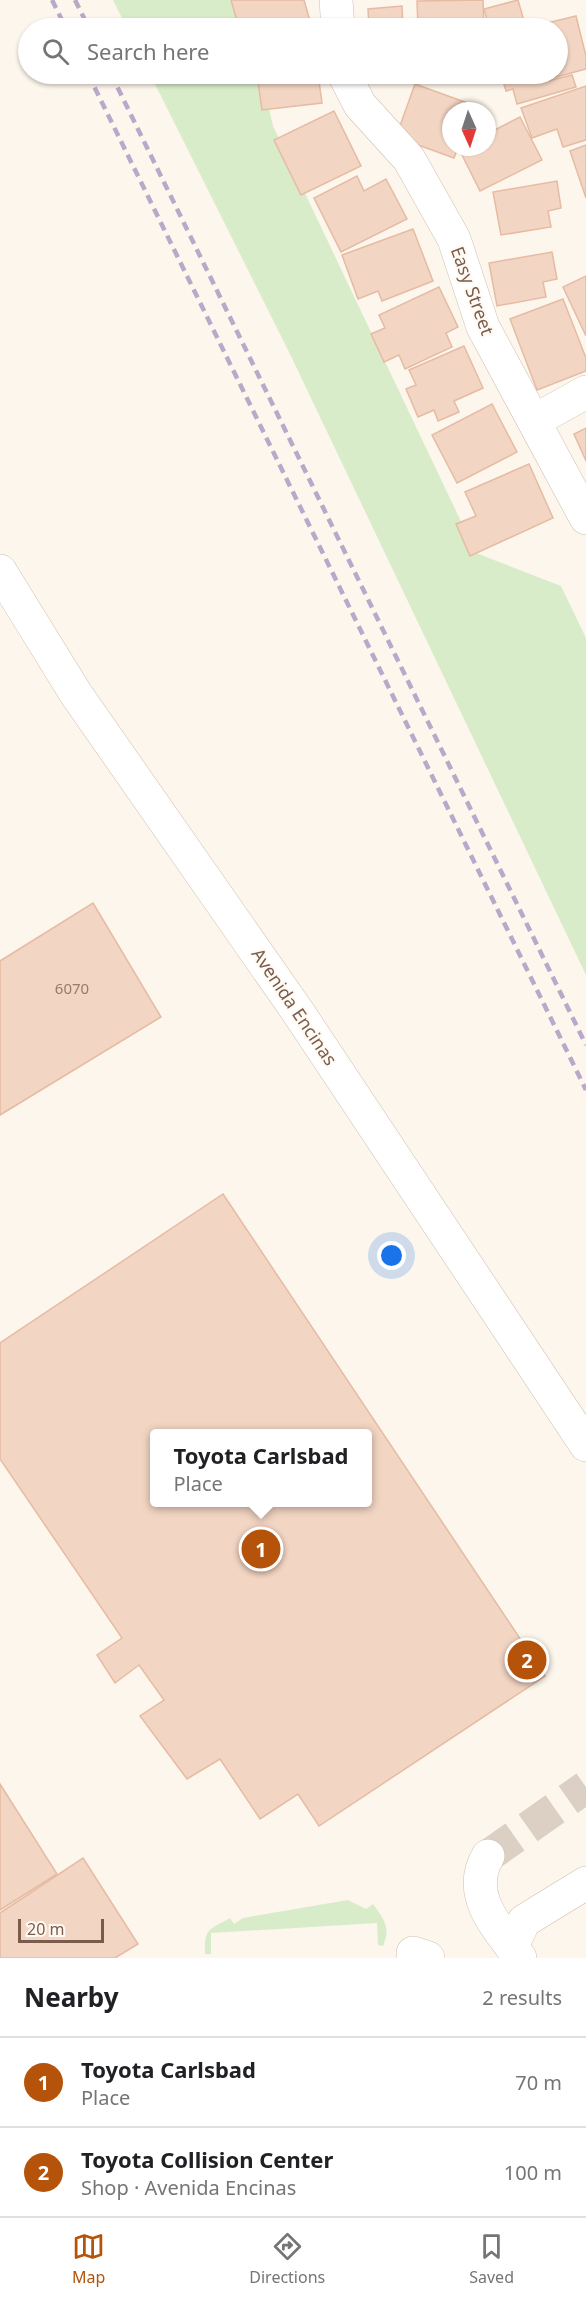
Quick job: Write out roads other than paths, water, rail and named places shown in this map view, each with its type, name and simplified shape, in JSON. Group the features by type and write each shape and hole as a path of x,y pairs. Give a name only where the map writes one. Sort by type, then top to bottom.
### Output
{"street":[{"path":"336,0 337,18"},
{"name":"Easy Street","path":"349,84 360,105 409,159 454,239 483,327 586,518"},
{"path":"534,421 586,392"},
{"name":"Avenida Encinas","path":"0,571 76,694 298,1012 586,1445"},
{"path":"488,1856 481,1869 480,1889 485,1908 516,1952"},
{"path":"516,1952 524,1922 586,1883"}],"tunnel":[{"path":"488,1856 586,1787"}],"railway":[{"path":"52,0 61,18"},
{"path":"75,0 84,18"},
{"path":"93,84 586,1090"},
{"path":"116,84 586,1045"}],"place":[{"name":"Toyota Carlsbad","path":"261,1549"},
{"name":"Toyota Collision Center","path":"527,1660"}]}
